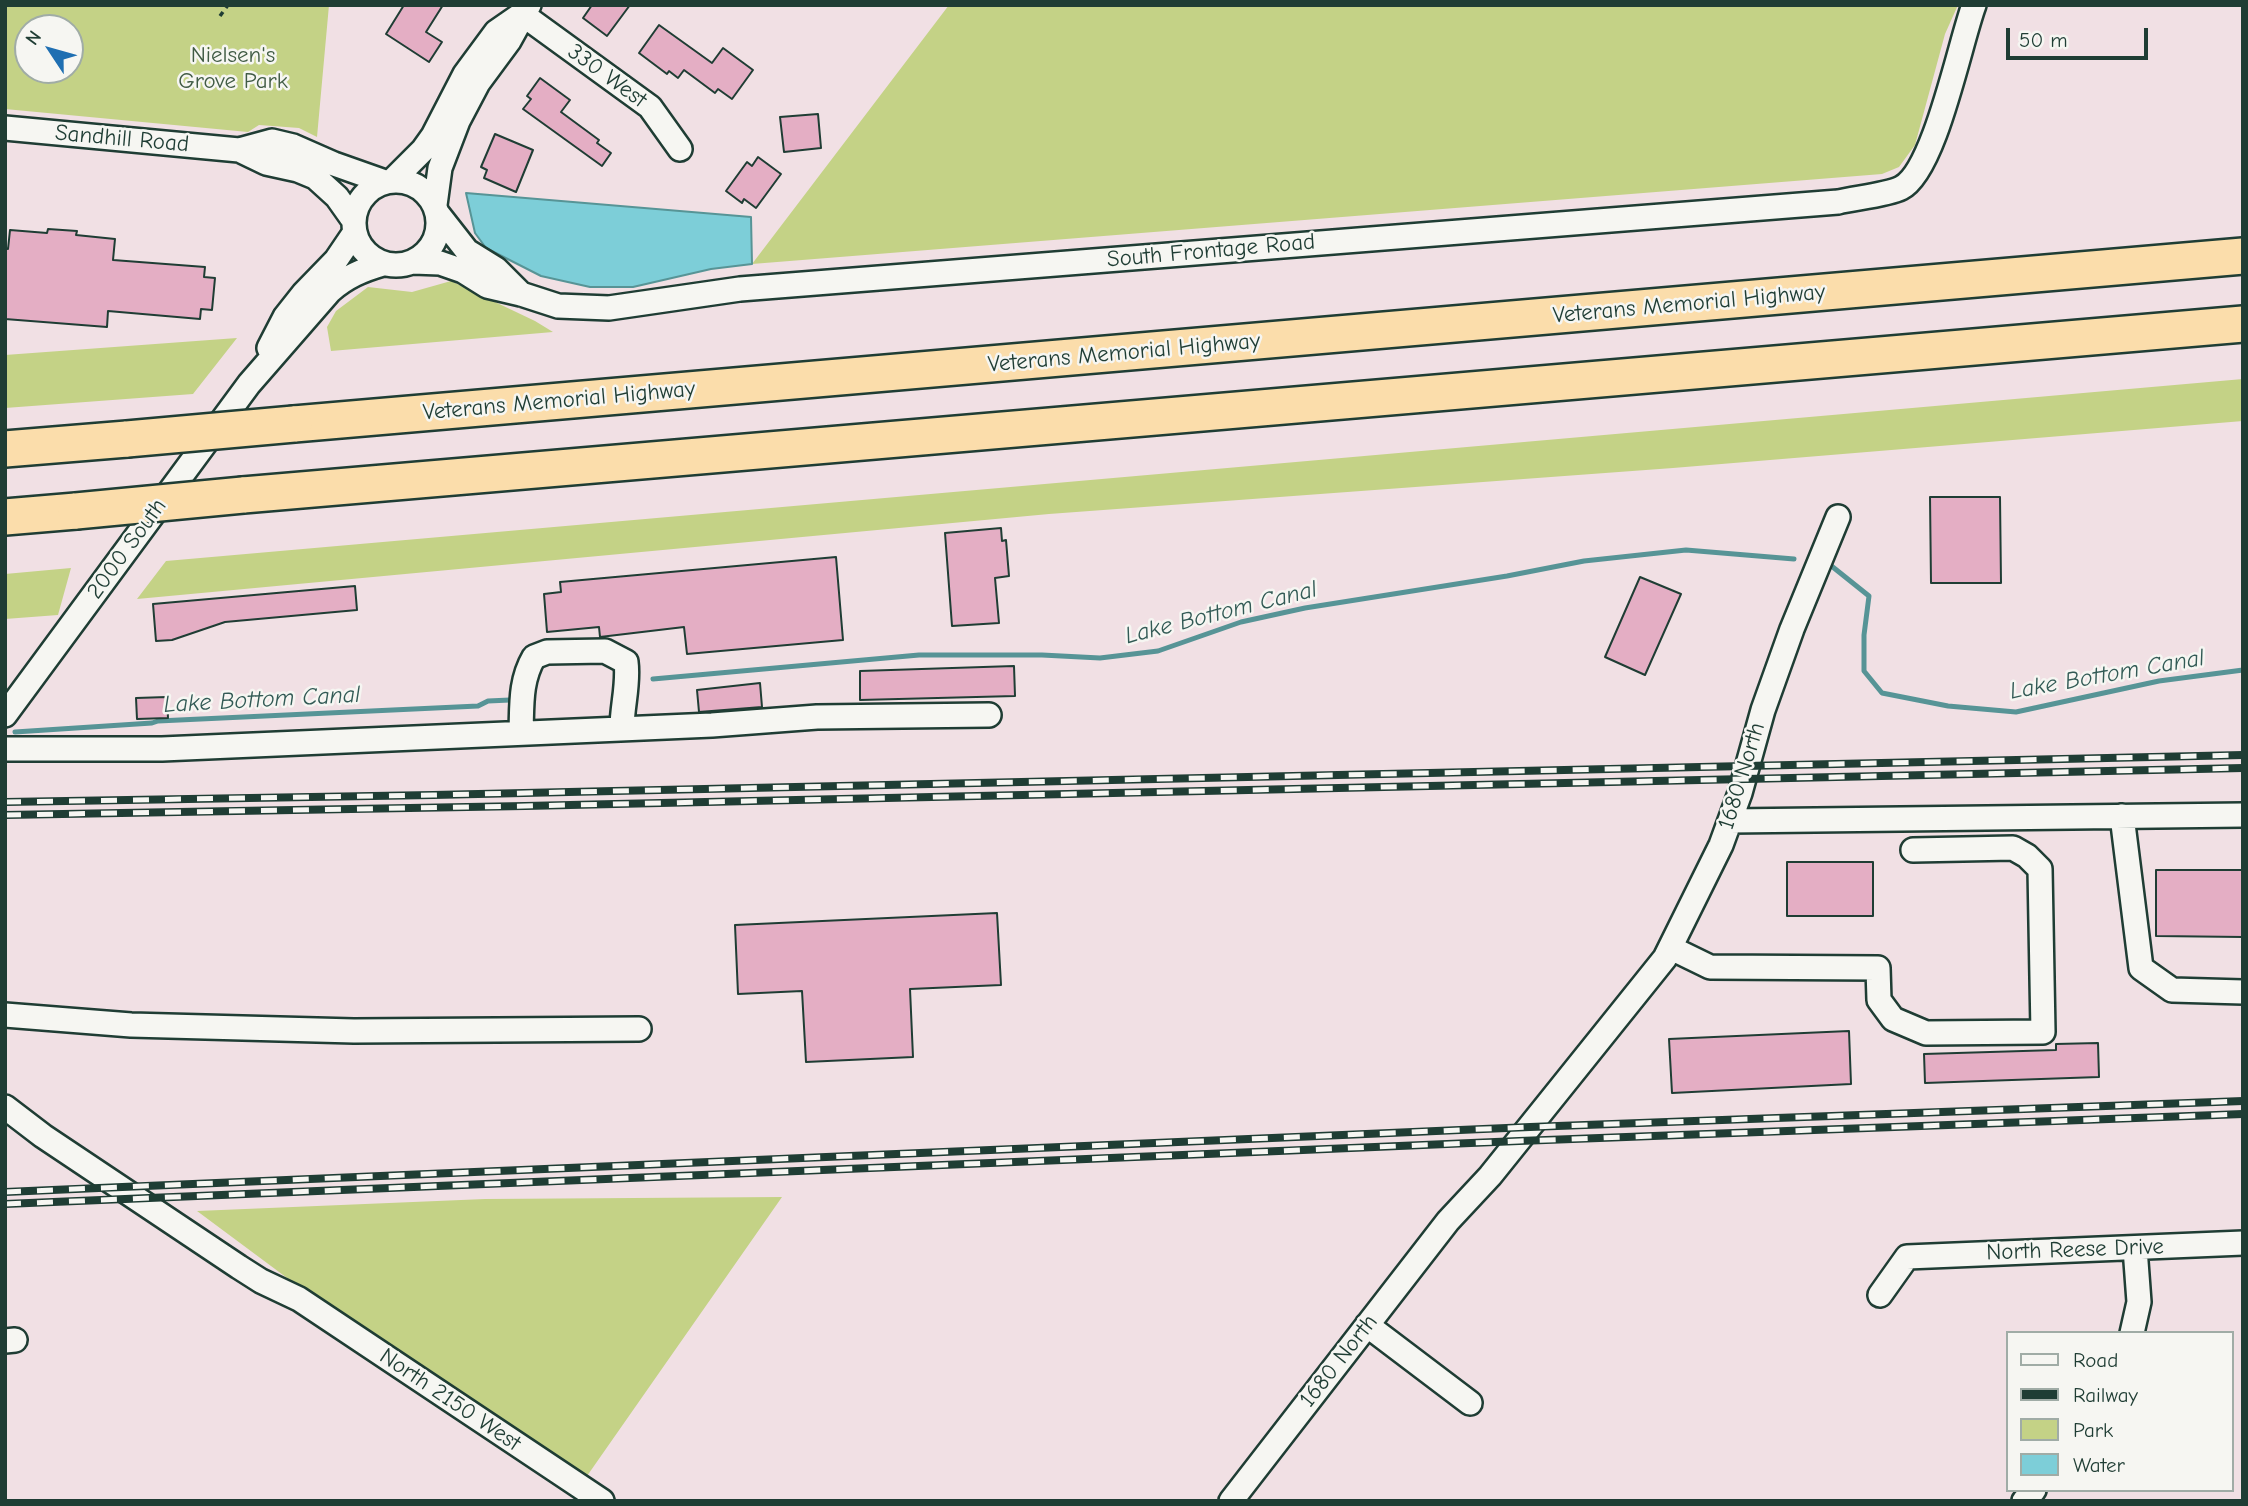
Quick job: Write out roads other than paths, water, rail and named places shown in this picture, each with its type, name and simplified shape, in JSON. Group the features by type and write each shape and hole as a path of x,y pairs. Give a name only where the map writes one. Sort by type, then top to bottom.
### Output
{"highway":[{"name":"Veterans Memorial Highway","path":"5,449 2243,256"},
{"path":"5,517 2243,324"}],"street":[{"name":"South Frontage Road","path":"413,262 440,264 463,271 487,286 521,293 558,306 609,308 740,289 1838,202 1902,188 1918,171 1948,95 1965,28 1974,5"},
{"name":"330 West","path":"526,10 650,107 680,149"},
{"path":"388,182 433,136 466,74 496,32 526,10"},
{"path":"354,227 365,252 383,264 393,266 413,262 429,251 439,224 436,209 440,168 458,121 478,83 509,41 526,10"},
{"name":"Sandhill Road","path":"5,128 239,150 266,163 315,177 337,197 354,227"},
{"name":"Sandhill Road","path":"239,150 271,141 293,146 345,169 388,182"},
{"path":"249,384 285,317 336,260 354,227 357,208 363,197 373,188 388,182 405,181 427,194 436,209"},
{"name":"South Frontage Road","path":"436,209 467,251 496,269 521,293"},
{"path":"249,384 330,291 361,270 383,264"},
{"name":"2000 South","path":"5,715 249,384"},
{"name":"1680 North","path":"1231,1501 1448,1221 1468,1184 1555,1077 1583,1046 1615,1019 1653,976 1671,948 1730,821 1763,710 1792,629 1838,517"},
{"path":"521,732 525,676 534,657 547,652 604,650 626,662 628,674 622,708 622,728"},
{"path":"5,749 162,749 712,725 817,717 989,715"},
{"path":"1730,821 2243,815"},
{"path":"2123,816 2141,968 2172,990 2243,992"},
{"path":"1671,948 1710,967 1878,968 1879,1000 1893,1018 1926,1033 2043,1032 2040,869 2027,856 2013,848 1913,850"},
{"path":"5,1015 131,1025 354,1031 639,1029"},
{"name":"North 2150 West","path":"5,1097 37,1113 261,1263 281,1279 299,1299"},
{"name":"North 2150 West","path":"5,1107 239,1267 299,1299 601,1501"},
{"name":"North Reese Drive","path":"1880,1295 1907,1257 2243,1243"},
{"path":"2132,1331 2139,1302 2135,1248"},
{"path":"1367,1325 1470,1403"}],"water":[{"path":"466,193 751,217 752,264 711,269 633,287 590,287 541,276 486,248 475,233"}],"waterway":[{"name":"Lake Bottom Canal","path":"653,679 919,655 1100,658 1158,651 1241,622 1305,608 1584,561 1686,550 1794,559"},
{"name":"Lake Bottom Canal","path":"1829,564 1869,596 1864,635 1864,671 1882,693 1948,706 2016,712 2159,681 2243,670"},
{"name":"Lake Bottom Canal","path":"15,732 158,721 478,706 488,701 510,700"}],"railway":[{"path":"5,802 2243,755"},
{"path":"5,815 2243,768"},
{"path":"5,1192 1530,1127 2243,1101"},
{"path":"5,1204 1519,1141 2243,1114"}],"park label":[{"name":"Nielsen's Grove Park","path":"233,68"}]}
